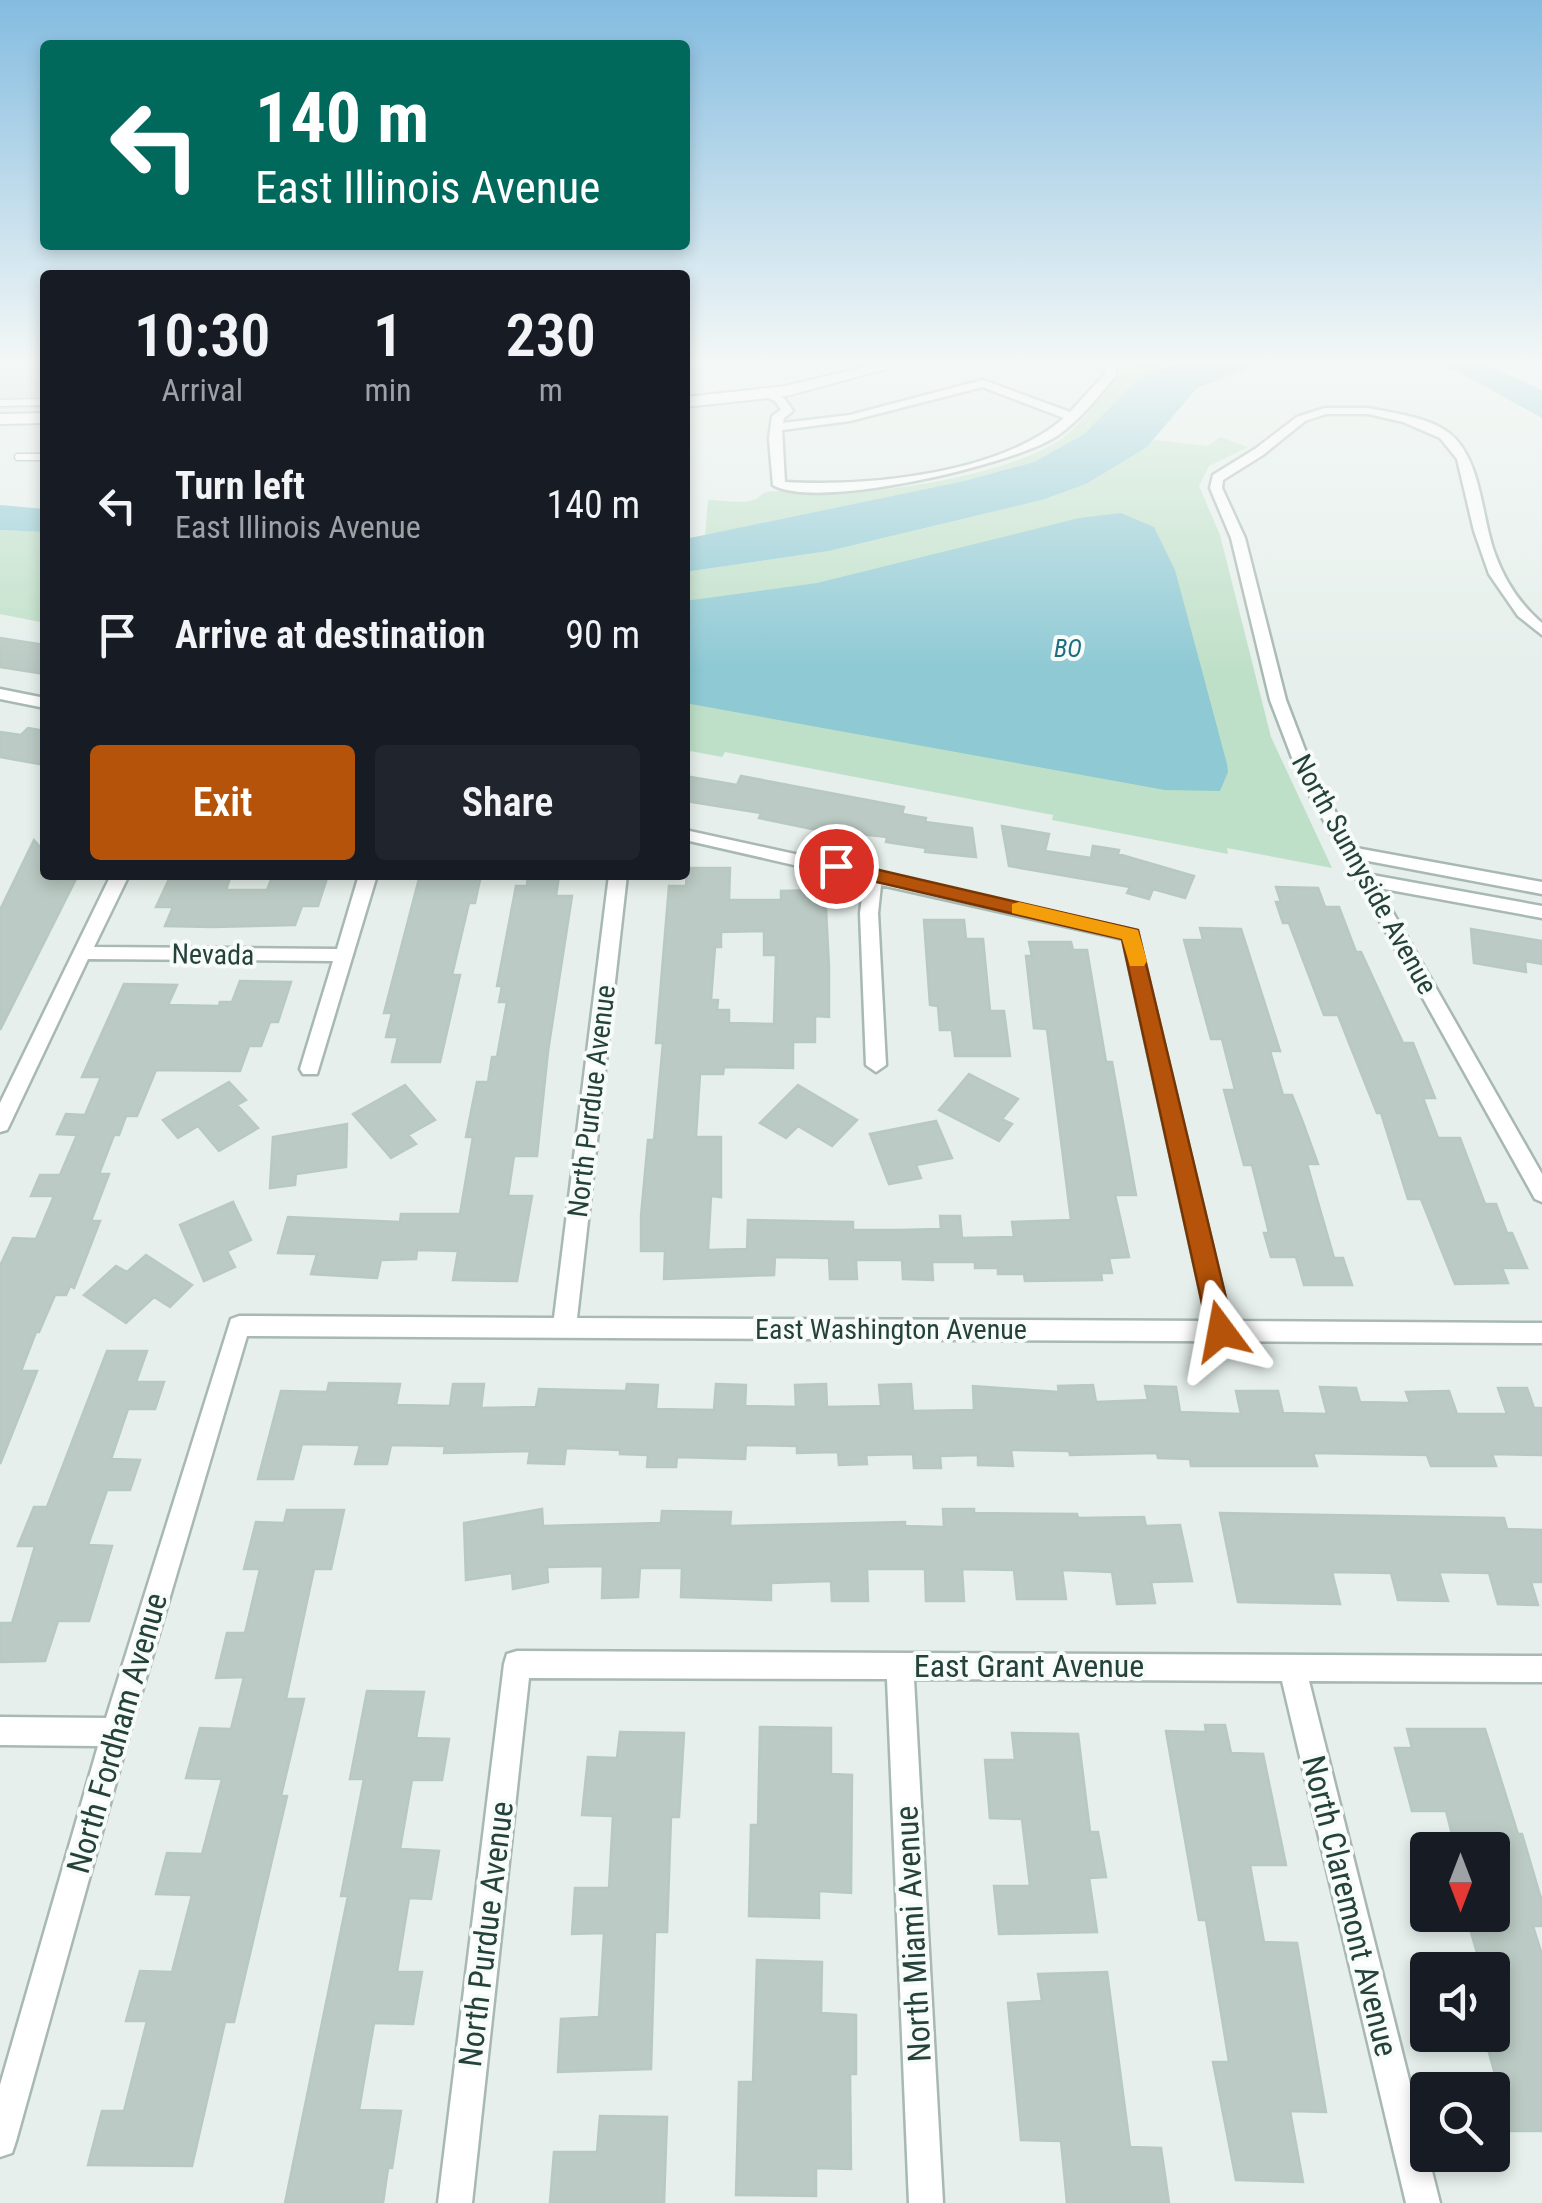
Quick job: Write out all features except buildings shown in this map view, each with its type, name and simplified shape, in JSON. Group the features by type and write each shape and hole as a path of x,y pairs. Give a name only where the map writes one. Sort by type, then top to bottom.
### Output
{"street":[{"path":"777,464 779,485 859,484 979,464"},
{"name":"North Sunnyside Avenue","path":"1237,464 1216,478 1216,488 1247,568 1278,700 1307,776 1534,1166 1542,1194"},
{"name":"North Sunnyside Avenue","path":"1465,464 1495,578 1507,598 1542,631"},
{"path":"0,694 40,702"},
{"path":"690,836 1131,934 1221,1331"},
{"path":"1348,852 1542,888"},
{"path":"874,874 869,913 876,1065"},
{"path":"2,1115 118,880"},
{"path":"310,1069 366,880"},
{"name":"North Purdue Avenue","path":"564,1328 617,880"},
{"path":"1366,880 1542,912"},
{"name":"Nevada","path":"83,952 343,955"},
{"name":"East Washington Avenue","path":"239,1326 1542,1333"},
{"name":"North Fordham Avenue","path":"0,2140 116,1732 239,1326"},
{"name":"North Purdue Avenue","path":"456,2203 517,1664"},
{"name":"East Grant Avenue","path":"517,1664 1542,1668"},
{"name":"North Miami Avenue","path":"900,1665 926,2203"},
{"name":"North Claremont Avenue","path":"1292,1666 1423,2203"},
{"path":"0,1731 116,1732"}],"green space":[{"path":"1027,464 964,481 705,535 708,500 743,502 774,491 828,494 883,490"},
{"name":"BO","path":"1117,464 1214,464 1199,486 1220,535 1271,737 1332,868 1227,848 1228,854 1052,820 1053,815 725,752 722,757 690,751 690,571 829,551 1042,500 1086,484"},
{"path":"0,530 40,532 40,622 0,614"}],"water":[{"path":"1027,464 1119,464 1086,484 1042,500 829,551 690,571 690,538 964,481"},
{"path":"0,505 40,509 40,532 0,530"},
{"name":"BO","path":"1121,513 1154,527 1175,570 1227,764 1220,791 1165,790 690,704 690,600 817,583 1079,518"}],"slow traffic":[{"path":"1019,908 1131,934 1137,961"}],"route":[{"path":"836,866 1131,934 1221,1331"}]}
